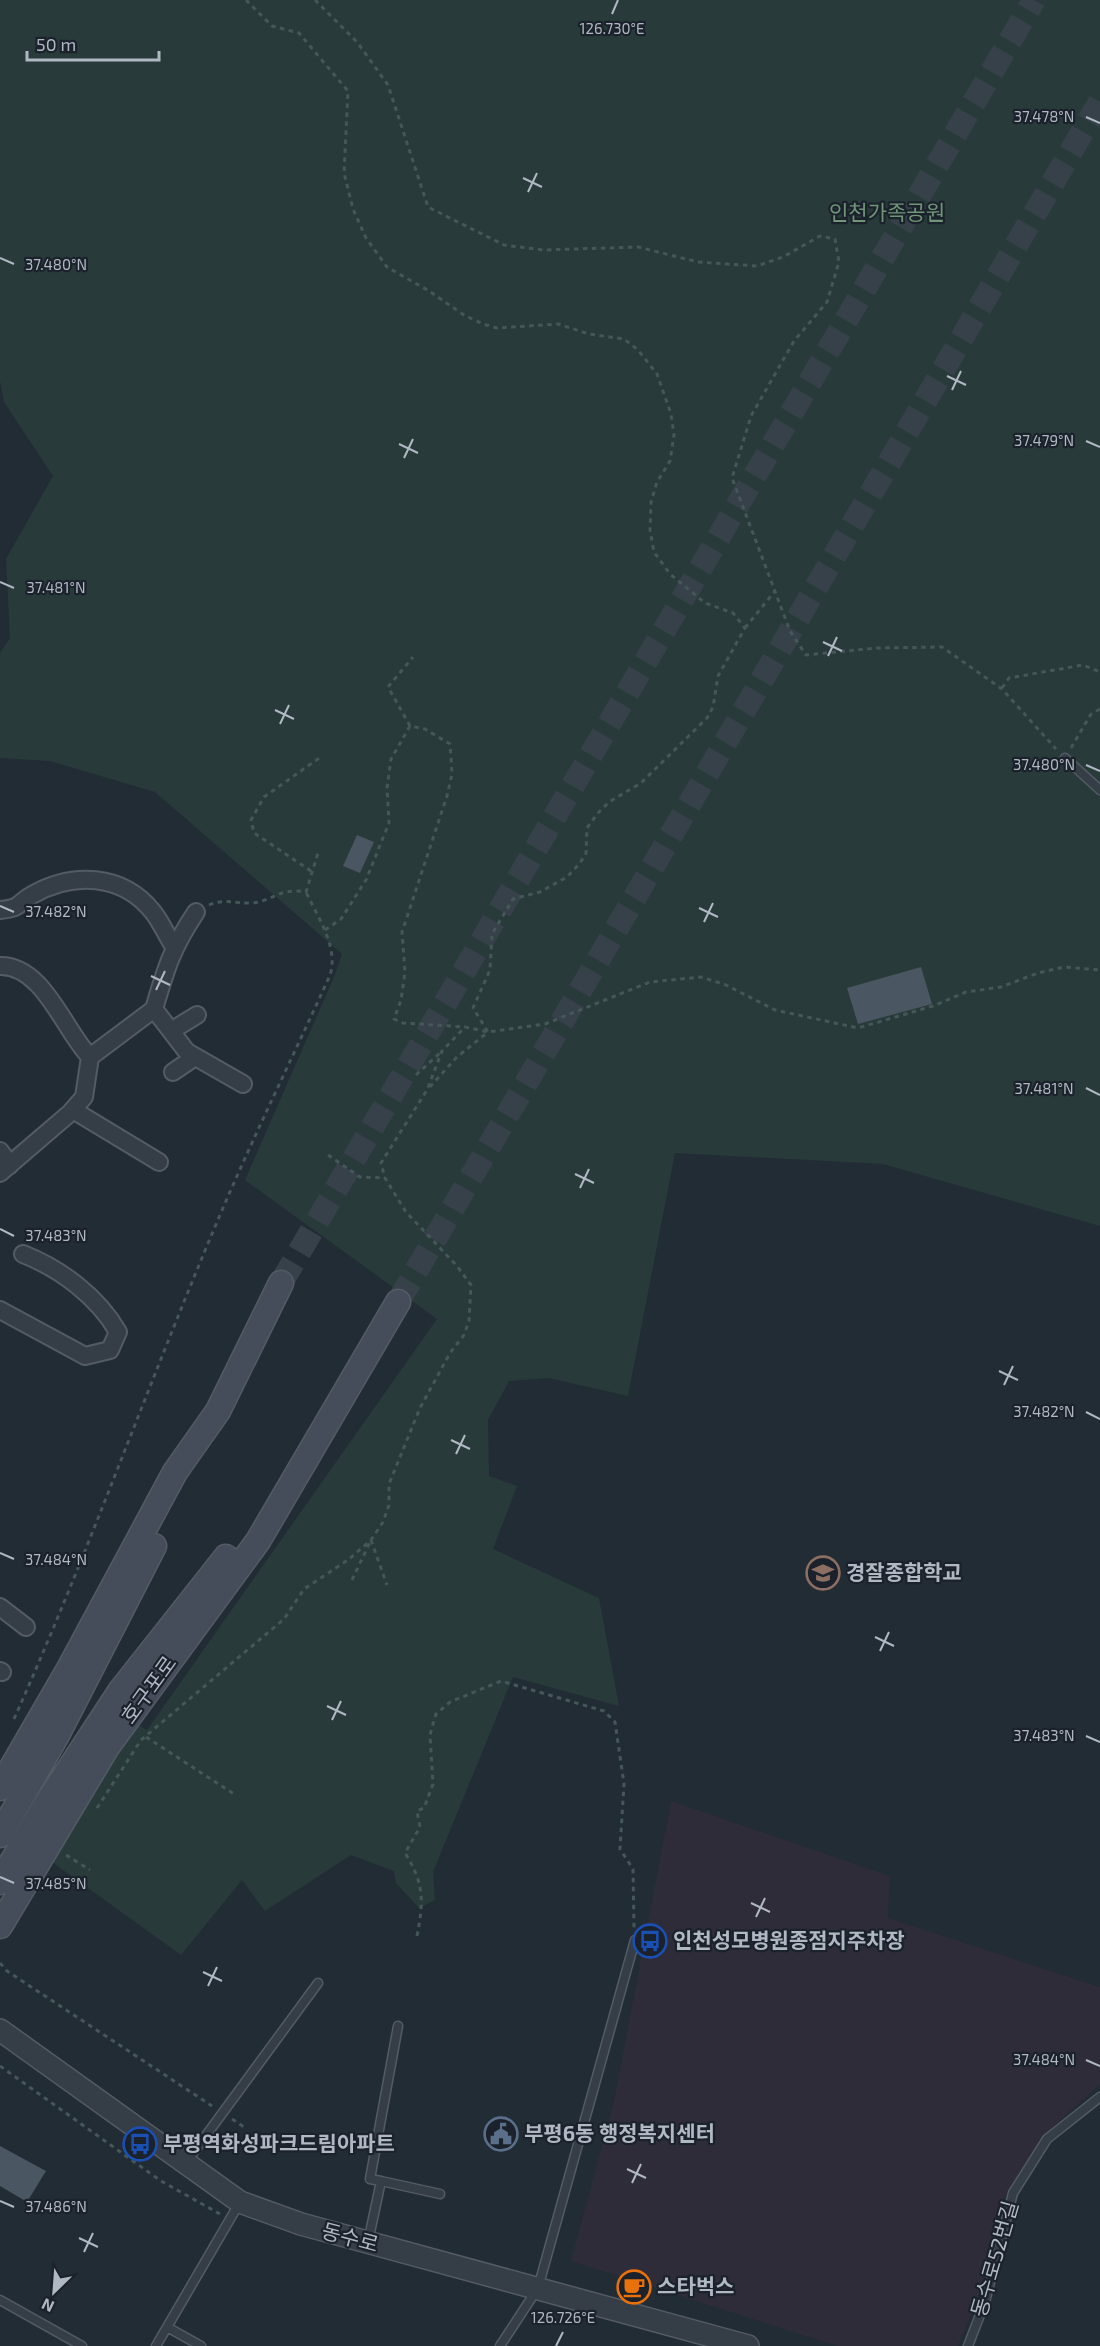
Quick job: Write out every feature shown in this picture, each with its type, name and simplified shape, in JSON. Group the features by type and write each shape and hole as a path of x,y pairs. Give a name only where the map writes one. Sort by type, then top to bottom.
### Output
{"main road":[{"path":"0,1835 57,1735 188,1478 281,1283"},
{"name":"호구포로","path":"0,1926 106,1747 258,1541 398,1302"},
{"path":"0,1788 70,1667 175,1472 218,1411"},
{"name":"호구포로","path":"0,1882 47,1803 121,1690 305,1459"}],"street":[{"path":"0,910 18,908 31,895 78,879 116,883 152,910 174,947"},
{"path":"90,1057 154,1009 165,966 196,912"},
{"path":"0,966 11,966 41,986 90,1057 84,1097 73,1110 5,1169 0,1151"},
{"path":"154,1009 187,1052 243,1084"},
{"path":"171,1031 197,1015"},
{"path":"173,1072 195,1057"},
{"path":"73,1110 159,1161"},
{"path":"0,1310 85,1356 110,1350 118,1332 95,1298 36,1259 23,1254"},
{"path":"0,1607 26,1627"},
{"name":"동수로","path":"0,2030 184,2164 235,2211 301,2224 747,2346"}],"lane":[{"path":"1065,758 1100,790"},
{"path":"500,2346 538,2288 634,1940"},
{"path":"184,2164 318,1983"},
{"path":"398,2026 370,2179 440,2194"},
{"name":"동수로52번길","path":"968,2346 985,2302 1013,2193 1047,2139 1100,2097"},
{"path":"368,2242 381,2181"},
{"path":"156,2346 235,2211"},
{"path":"0,2300 82,2346"},
{"path":"167,2327 201,2346"}],"path":[{"path":"246,0 272,26 299,33 348,91 344,173 353,209 366,238 387,267 429,291 464,315 483,324 497,328 558,324 589,334 624,339 638,350 657,374 671,414 674,435 670,461 657,482 651,502 650,530 654,552 670,574 705,603 733,614 745,628"},
{"path":"315,0 357,42 388,85 428,207 504,244 543,250 638,247 698,262 758,266 783,257 820,236 835,239 839,262 827,302 794,341 751,416 732,478 790,631 806,655 876,648 942,647 1002,689 1065,758 1091,714 1100,709"},
{"path":"488,1032 473,1008 490,970 492,934 513,899 540,892 567,877 586,853 587,828 598,813 609,802 641,783 707,718 713,706 718,676 745,628 775,591"},
{"path":"413,657 388,687 410,726 431,732 450,744 452,774 402,932 405,972 394,1019 403,1023 465,1026 488,1032 546,1024 650,982 701,977 726,985 775,1010 858,1028 933,1006 966,992 1001,987 1055,969 1064,967 1100,970"},
{"path":"1002,689 1009,678 1083,664 1100,672"},
{"path":"324,931 341,919 366,880 389,823 387,779 391,759 410,726"},
{"path":"311,871 254,833 251,820 264,797 322,756"},
{"path":"14,1720 64,1606 99,1510 217,1221 330,975 333,957 306,892 318,853"},
{"path":"196,912 215,902 226,900 251,903 286,891 306,892"},
{"path":"416,1076 465,1026"},
{"path":"352,1580 389,1505 389,1484 420,1408 450,1353 464,1335 470,1303 471,1285 465,1275 406,1212 386,1178 381,1164 427,1090 457,1057 488,1032"},
{"path":"427,1090 442,1050"},
{"path":"328,1155 360,1178 386,1178"},
{"path":"371,1540 387,1585"},
{"path":"234,1794 146,1737 284,1619 304,1589 348,1560 371,1540"},
{"path":"417,1936 423,1909 420,1876 405,1853 420,1827 417,1811 424,1808 433,1784 430,1735 432,1724 436,1714 450,1702 501,1682 545,1696 589,1705 604,1711 615,1722 624,1784 620,1849 633,1869 634,1940"},
{"path":"66,1855 90,1870"},
{"path":"0,1963 8,1971 244,2127"},
{"path":"0,2066 161,2181 235,2211"}],"shaded area":[{"path":"671,1801 890,1876 888,1918 1100,1987 1100,2084 1040,2139 1005,2196 978,2298 958,2346 837,2346 571,2261 614,2101"}],"green space":[{"name":"인천가족공원","path":"0,0 1100,0 1100,1226 883,1164 675,1153 628,1396 549,1378 509,1381 488,1420 489,1476 517,1486 493,1549 599,1598 619,1706 513,1677 433,1872 435,1900 419,1908 396,1883 394,1871 351,1855 265,1911 242,1880 181,1955 45,1857 133,1722 147,1730 437,1319 245,1180 342,954 155,792 50,761 0,758 0,653 10,638 6,559 53,476 4,402 0,381"}],"building":[{"path":"357,835 374,842 360,873 343,866"},
{"path":"921,967 932,1004 858,1024 847,988"},
{"path":"0,2146 46,2171 27,2202 0,2186"}],"tunnel":[{"path":"281,1283 1034,0"},
{"path":"398,1302 1100,102"}],"place":[{"name":"경잘종합학교","path":"823,1573"},
{"name":"인천성모병원종점지주차장","path":"650,1941"},
{"name":"부평6동 행정복지센터","path":"501,2134"},
{"name":"부평역화성파크드림아파트","path":"140,2144"},
{"name":"스타벅스","path":"634,2287"}]}
